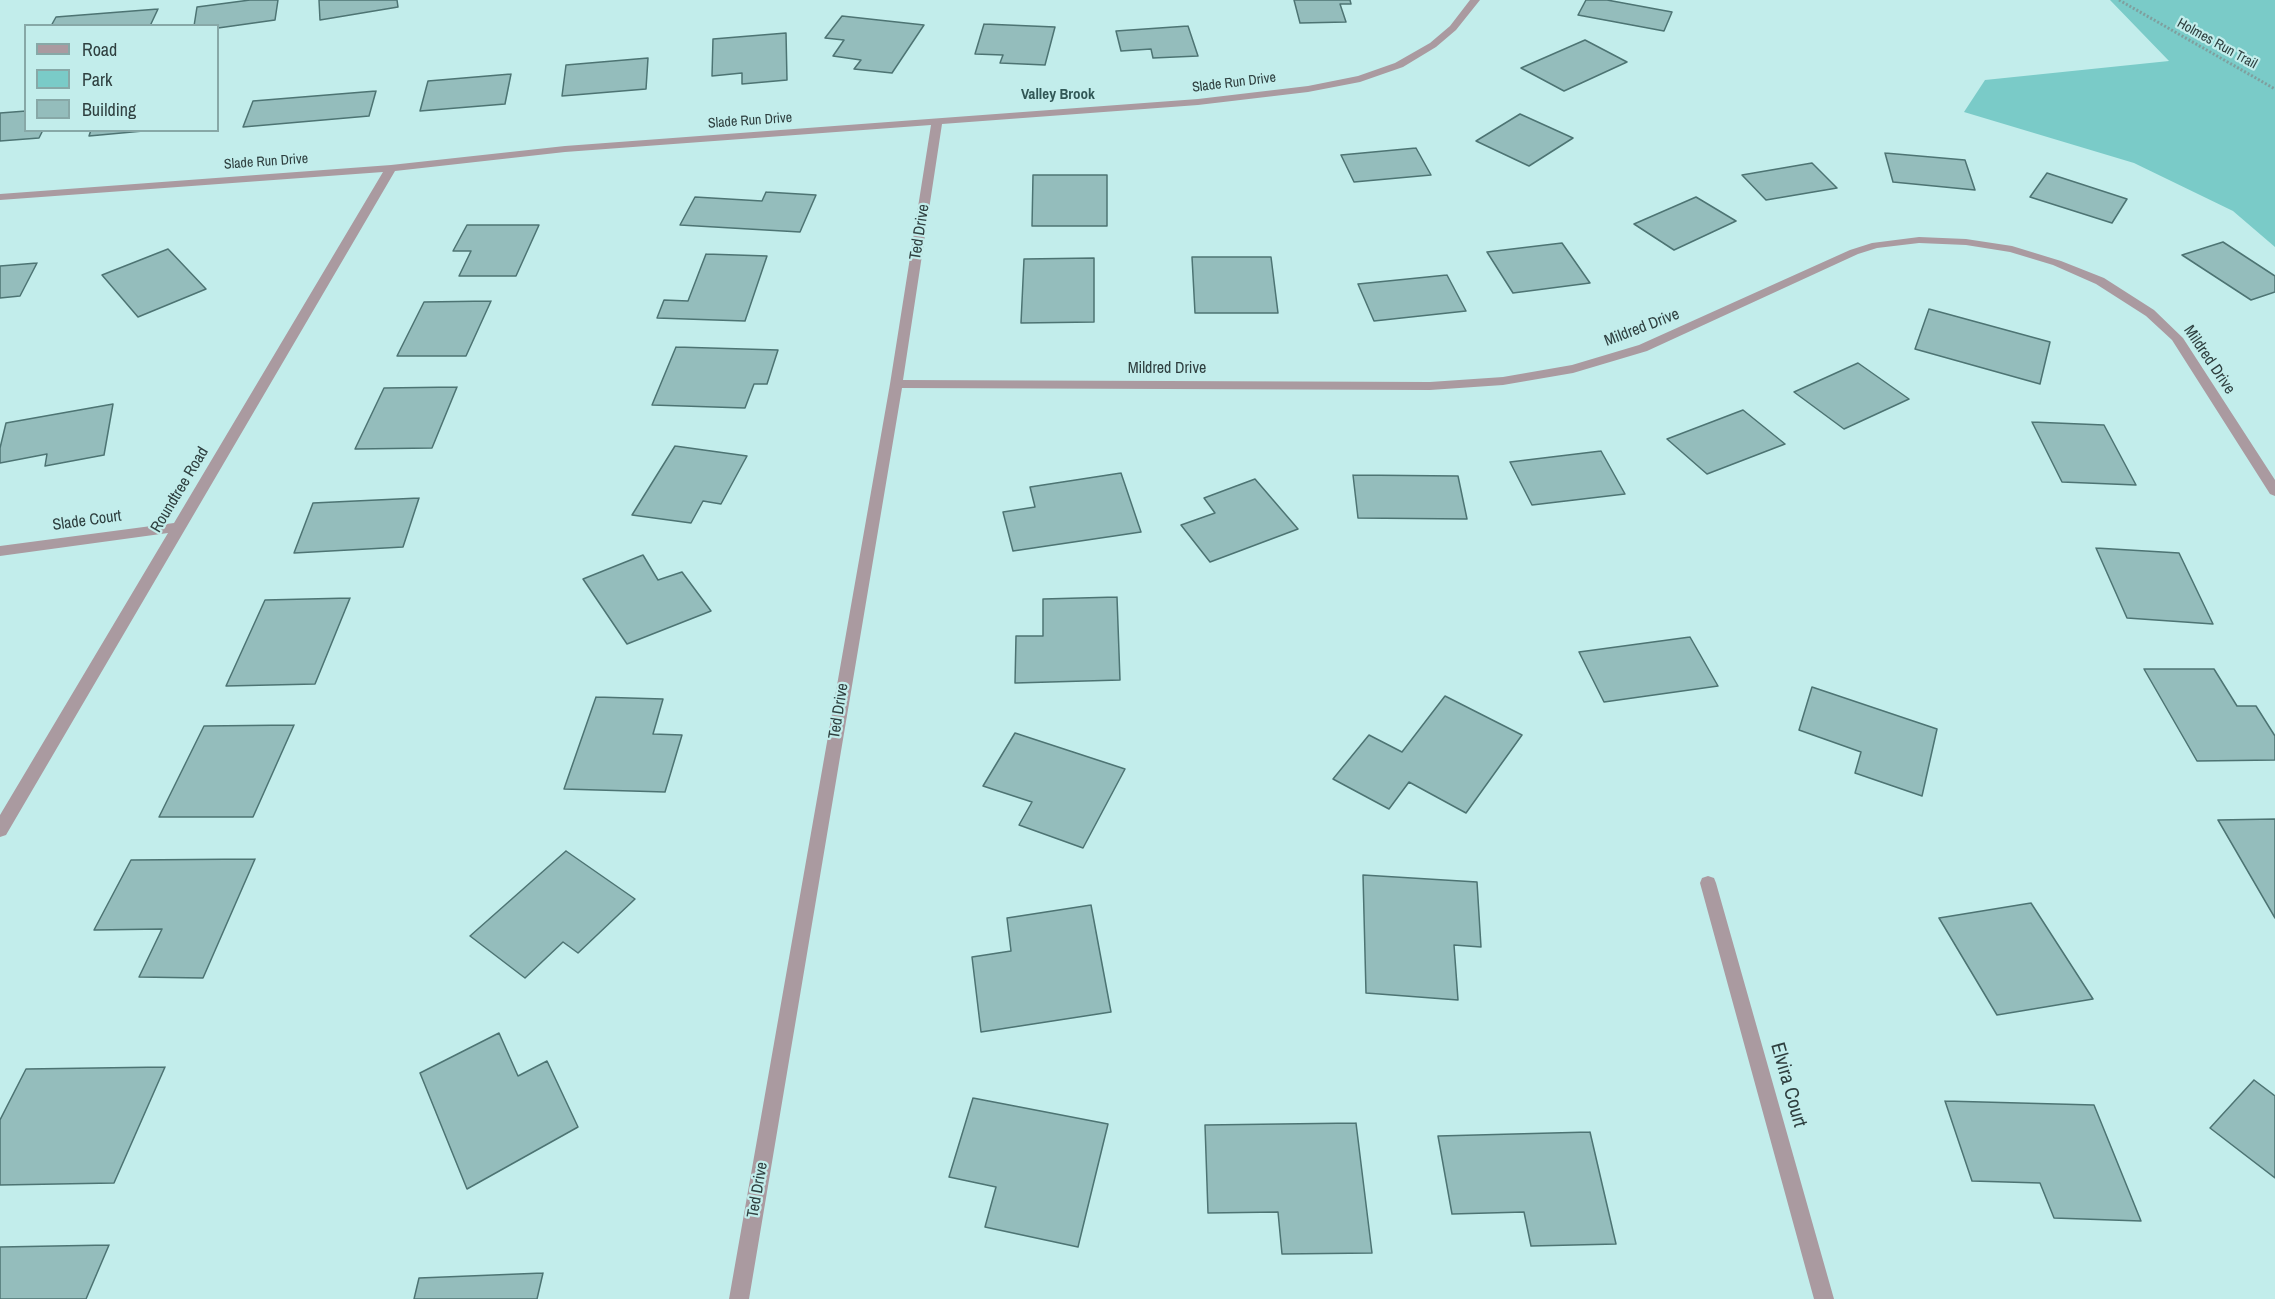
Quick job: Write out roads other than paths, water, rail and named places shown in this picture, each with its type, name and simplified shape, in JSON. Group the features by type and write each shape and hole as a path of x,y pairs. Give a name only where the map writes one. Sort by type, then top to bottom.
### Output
{"street":[{"name":"Slade Run Drive","path":"0,197 391,168 576,149 1198,102 1308,89 1360,79 1399,65 1433,45 1453,28 1474,0"},
{"name":"Ted Drive","path":"739,1299 896,384 937,123"},
{"name":"Roundtree Road","path":"0,830 391,168"},
{"name":"Mildred Drive","path":"896,384 1430,386 1503,381 1573,369 1643,348 1854,252 1876,245 1919,240 1966,242 2012,249 2057,262 2100,281 2150,313 2177,339 2275,491"},
{"name":"Slade Court","path":"0,551 178,527"},
{"name":"Elvira Court","path":"1708,883 1824,1299"}],"district":[{"name":"Valley Brook","path":"1058,95"}]}
